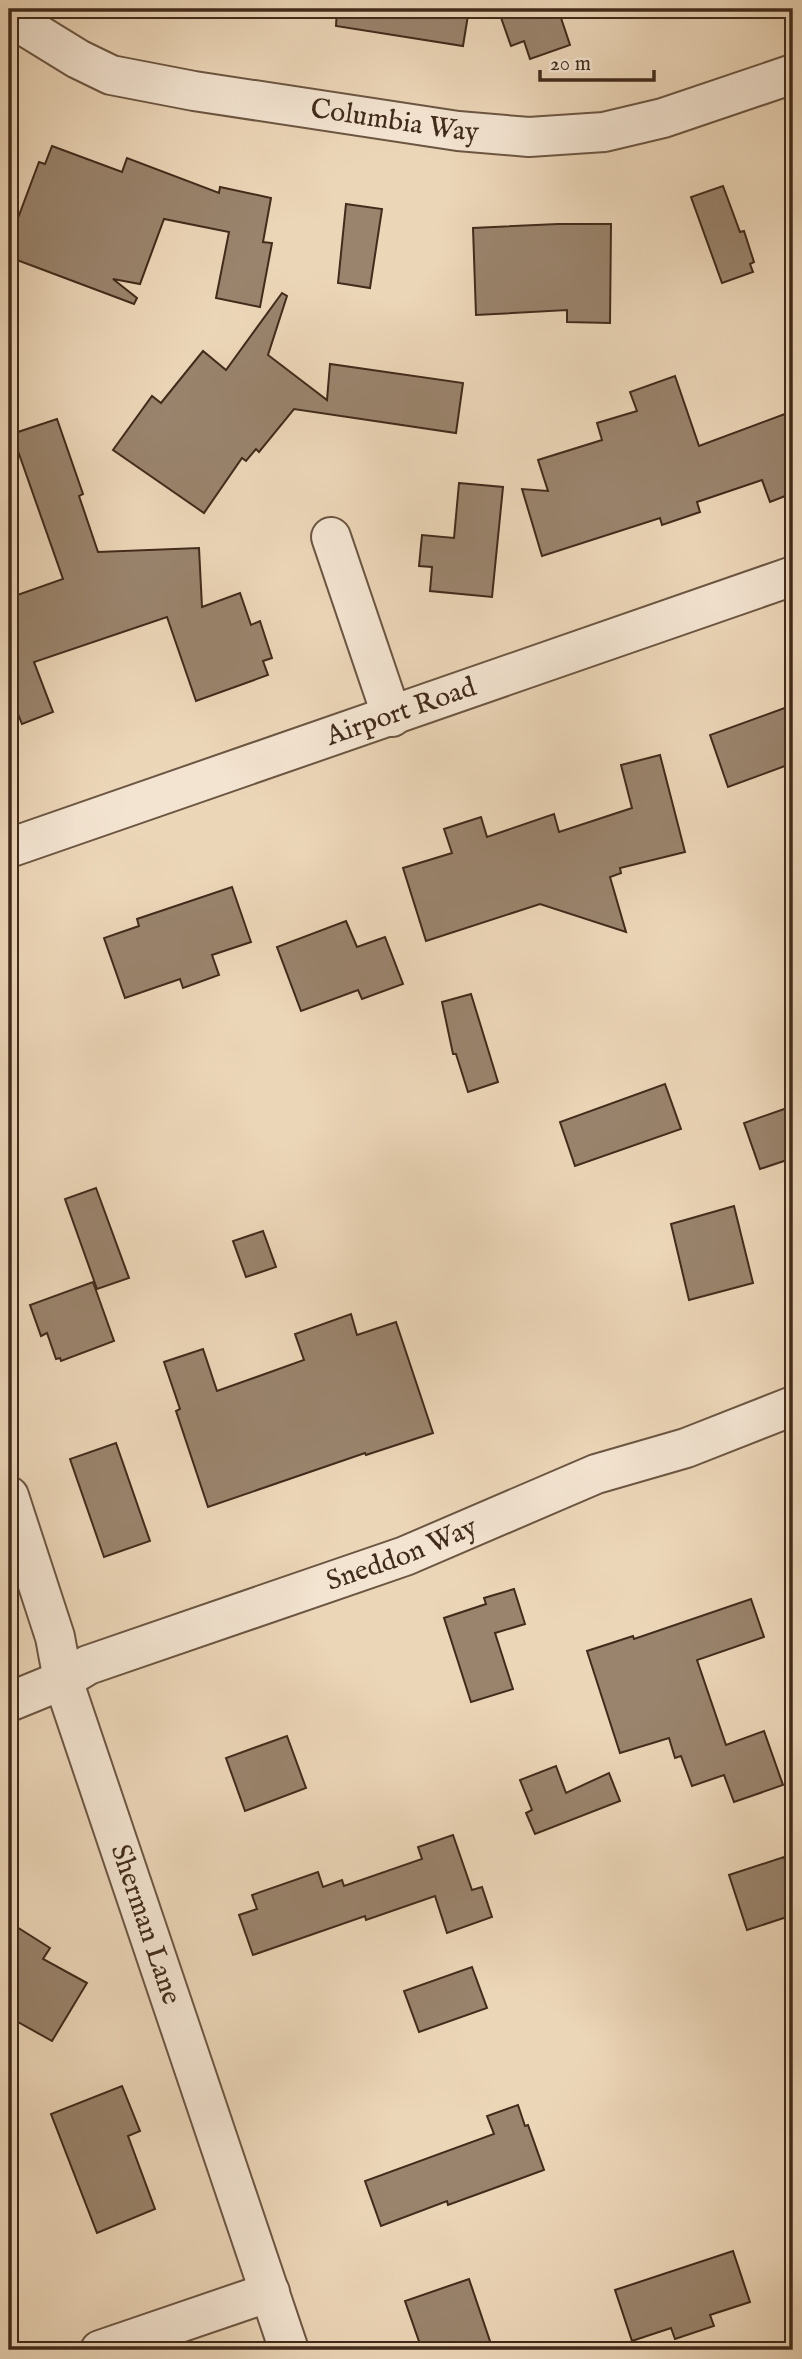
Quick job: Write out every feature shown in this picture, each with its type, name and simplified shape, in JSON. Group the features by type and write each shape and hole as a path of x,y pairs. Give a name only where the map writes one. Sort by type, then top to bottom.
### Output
{"street":[{"name":"Columbia Way","path":"9,9 26,27 78,59 111,75 194,91 418,125 529,137 604,132 628,127 663,118 793,74"},
{"path":"331,537 392,717"},
{"name":"Airport Road","path":"9,848 793,576"},
{"name":"Sneddon Way","path":"9,1702 63,1680 88,1665 405,1556 596,1474 686,1448 793,1406"},
{"name":"Sherman Lane","path":"9,1496 55,1637 63,1680 289,2350"},
{"path":"100,2350 270,2292"}],"building":[{"path":"337,9 469,9 463,46 336,26"},
{"path":"498,9 558,9 570,45 530,59 524,41 511,46"},
{"path":"52,146 122,172 127,158 219,193 220,187 271,198 263,242 272,243 260,307 216,298 229,232 164,219 140,284 113,279 137,298 134,304 9,257 9,242 39,162 45,164"},
{"path":"723,186 740,232 744,231 754,262 750,264 753,272 722,283 691,197"},
{"path":"346,204 382,209 370,288 338,283"},
{"path":"611,224 610,323 567,322 567,310 476,315 473,228"},
{"path":"282,293 287,296 268,355 327,400 330,364 463,383 456,433 294,409 259,452 256,449 246,461 242,458 204,513 113,450 152,396 161,403 203,351 226,370"},
{"path":"675,376 699,446 793,411 793,493 770,502 762,480 697,502 700,512 662,525 660,518 542,556 522,489 548,491 538,460 602,440 597,423 637,411 630,392"},
{"path":"57,419 83,494 79,496 98,552 199,548 202,607 240,593 251,625 260,621 272,658 263,661 268,675 196,701 167,617 34,662 53,712 22,724 18,714 9,718 9,598 63,579 12,434"},
{"path":"459,483 503,487 492,597 430,591 432,567 419,566 422,535 454,538"},
{"path":"793,705 793,763 728,787 710,735"},
{"path":"660,755 685,852 620,868 621,873 610,877 626,932 540,904 426,941 403,868 452,853 444,829 481,817 487,837 554,814 559,832 632,808 621,765"},
{"path":"232,887 251,942 212,955 219,975 183,988 180,979 125,998 104,938 139,926 137,919"},
{"path":"346,921 357,947 385,937 403,984 362,999 358,990 301,1011 277,947"},
{"path":"471,994 498,1082 468,1092 456,1054 453,1054 442,1002"},
{"path":"665,1084 681,1129 575,1166 560,1122"},
{"path":"793,1106 793,1158 760,1169 744,1123"},
{"path":"96,1188 129,1278 97,1289 65,1199"},
{"path":"734,1206 753,1283 689,1300 671,1224"},
{"path":"263,1231 276,1267 246,1277 233,1241"},
{"path":"93,1282 114,1341 61,1361 60,1358 56,1359 47,1333 41,1336 30,1305"},
{"path":"351,1314 357,1335 396,1322 433,1433 366,1455 365,1453 208,1507 176,1411 180,1409 164,1362 203,1349 217,1391 304,1360 295,1334"},
{"path":"116,1443 150,1541 104,1557 70,1459"},
{"path":"514,1589 525,1624 495,1633 513,1689 471,1702 444,1618 486,1604 484,1598"},
{"path":"751,1599 764,1637 697,1660 726,1745 764,1731 783,1785 734,1802 724,1775 692,1786 681,1756 675,1758 669,1738 620,1753 587,1651 633,1636 634,1639"},
{"path":"287,1736 306,1788 245,1811 226,1758"},
{"path":"556,1766 566,1793 609,1773 620,1801 535,1834 526,1813 532,1810 520,1780"},
{"path":"453,1835 472,1890 482,1887 492,1917 447,1933 435,1896 366,1920 365,1916 253,1955 239,1915 257,1909 252,1895 318,1872 323,1887 342,1880 344,1886 422,1859 418,1847"},
{"path":"784,1857 793,1885 793,1915 747,1930 729,1875"},
{"path":"9,1922 50,1948 43,1959 87,1983 52,2041 9,2017"},
{"path":"472,1967 487,2008 419,2032 404,1991"},
{"path":"122,2086 140,2131 128,2136 155,2209 97,2233 51,2114"},
{"path":"518,2105 544,2170 448,2205 447,2201 381,2226 365,2181 494,2134 487,2116"},
{"path":"733,2251 750,2302 710,2315 714,2326 675,2339 671,2328 632,2341 615,2290"},
{"path":"469,2279 493,2350 422,2350 405,2301"}]}
